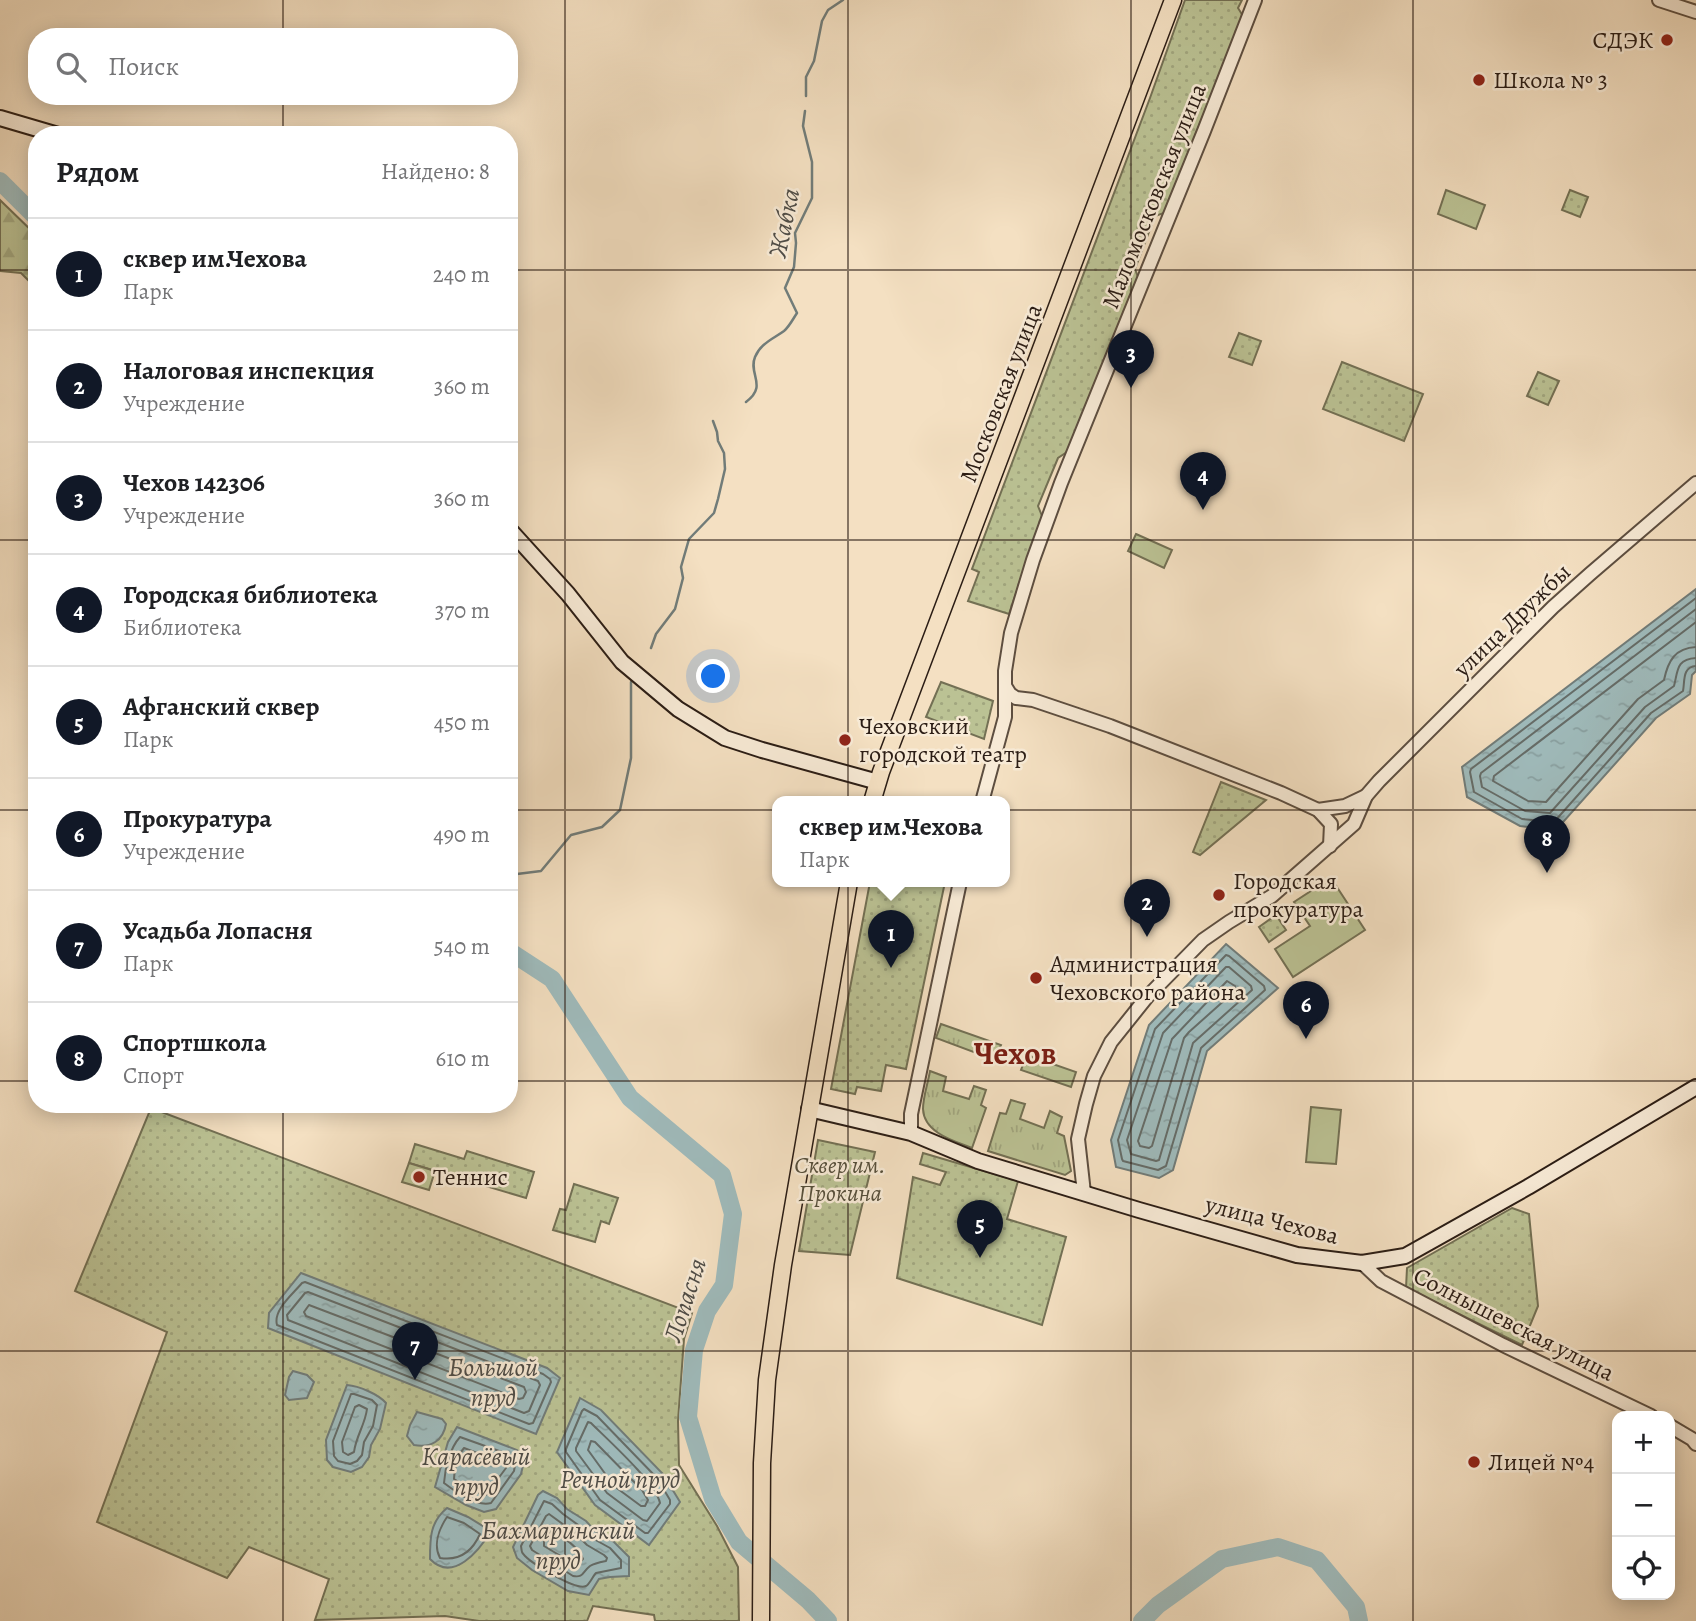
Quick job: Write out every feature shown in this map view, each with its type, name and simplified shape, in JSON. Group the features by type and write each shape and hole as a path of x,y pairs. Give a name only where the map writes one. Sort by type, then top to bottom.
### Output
{"main road":[{"name":"Московская улица","path":"874,796 1173,0"},
{"path":"0,118 28,126"},
{"path":"518,539 568,594 622,662 678,709 725,738 878,782"},
{"path":"761,1621 762,1463 769,1367 783,1265 848,887"},
{"name":"улица Чехова","path":"809,1109 911,1133 978,1161 1297,1255 1362,1263 1405,1256 1528,1188 1696,1087"}],"street":[{"name":"Маломосковская улица","path":"1005,686 1011,633 1033,560 1061,483 1255,0"},
{"path":"1659,0 1696,12"},
{"name":"улица Дружбы","path":"1084,1193 1078,1139 1094,1076 1111,1042 1147,997 1203,940 1272,896 1354,824 1366,796 1553,607 1696,483"},
{"path":"1005,686 1016,698 1033,700 1110,726 1224,769 1318,810 1331,824 1330,846"},
{"path":"984,796 1005,717 1005,686"},
{"path":"1005,717 1013,707 1026,700"},
{"name":"улица Дружбы","path":"1318,810 1345,806 1366,796"},
{"path":"911,1133 911,1115 959,887"},
{"name":"Солнышевская улица","path":"1362,1263 1381,1281 1503,1345 1641,1411"},
{"path":"1675,1429 1696,1444"}],"green space":[{"path":"1185,0 1242,0 1238,8 1243,16 1164,213 1155,216 1135,269 1138,277 1067,452 1058,458 1038,506 1042,516 1009,614 968,601 979,572 972,569"},
{"path":"1446,190 1485,205 1476,229 1438,214"},
{"path":"1570,190 1588,197 1580,217 1562,210"},
{"path":"0,200 28,227 28,280 21,273 0,271"},
{"path":"1239,333 1261,341 1252,365 1229,357"},
{"path":"1342,362 1423,394 1404,441 1323,409"},
{"path":"1538,372 1559,381 1548,405 1527,396"},
{"path":"1136,534 1172,550 1164,568 1128,551"},
{"path":"941,682 993,701 984,739 926,717"},
{"path":"1221,782 1266,800 1200,855 1193,852"},
{"path":"1331,878 1365,930 1293,977 1275,949 1310,926 1294,902"},
{"path":"869,887 944,887 906,1069 886,1065 881,1091 857,1087 855,1094 831,1089"},
{"path":"1276,915 1286,930 1269,942 1259,927"},
{"path":"941,1024 1001,1045 995,1060 936,1038"},
{"path":"1027,1055 1076,1072 1071,1087 1021,1070"},
{"path":"930,1071 946,1077 943,1091 969,1099 974,1086 986,1090 981,1105 986,1108 972,1148 941,1135 925,1117 923,1104"},
{"path":"1011,1100 1025,1104 1020,1119 1044,1128 1050,1111 1062,1117 1057,1133 1064,1136 1071,1171 1065,1175 988,1151 1000,1113 1006,1114"},
{"path":"1311,1107 1341,1110 1336,1164 1306,1162"},
{"path":"149,1113 164,1113 692,1313 684,1339 678,1421 679,1465 717,1526 738,1567 739,1621 655,1621 654,1615 593,1606 587,1621 479,1621 445,1616 315,1620 329,1579 249,1547 227,1578 97,1522 167,1332 75,1291"},
{"name":"Сквер им. Прокина","path":"818,1140 875,1152 850,1255 799,1251"},
{"path":"415,1144 464,1159 467,1151 534,1172 526,1198 409,1163"},
{"path":"923,1153 1018,1181 1007,1219 1066,1237 1042,1325 897,1278 913,1177 940,1185 946,1172 920,1164"},
{"name":"Теннис","path":"409,1163 435,1171 429,1190 402,1182"},
{"path":"574,1184 618,1198 609,1224 601,1221 595,1242 553,1230 560,1209 566,1210"},
{"path":"1512,1208 1529,1214 1538,1306 1522,1345 1406,1288 1407,1268"}],"water":[{"path":"1696,589 1696,671 1692,675 1690,694 1656,718 1556,830 1520,826 1467,797 1462,767"},
{"path":"1226,944 1278,988 1207,1051 1173,1170 1159,1178 1116,1167 1111,1140 1149,1025"},
{"name":"Большой пруд","path":"301,1273 547,1368 560,1378 536,1434 268,1328 269,1313"},
{"path":"293,1371 307,1375 314,1382 307,1398 289,1400 285,1395"},
{"path":"347,1385 368,1391 386,1403 369,1457 362,1467 351,1472 333,1467 327,1460 326,1440"},
{"name":"Речной пруд","path":"580,1398 601,1410 663,1474 680,1502 649,1545 595,1505 557,1452"},
{"path":"417,1412 442,1419 446,1424 442,1435 435,1442 414,1445 407,1436"},
{"name":"Карасёвый пруд","path":"457,1427 517,1450 525,1457 521,1474 496,1509 484,1512 435,1487 448,1442"},
{"name":"Бахмаринский пруд","path":"543,1491 557,1498 596,1532 614,1542 629,1557 629,1576 599,1579 589,1595 568,1591 517,1558 513,1547 538,1495"},
{"path":"447,1508 491,1531 465,1562 448,1568 439,1566 430,1559 434,1525"}],"waterway":[{"name":"Жабка","path":"806,96 806,77 814,61 822,21 828,10 843,0"},
{"name":"Жабка","path":"746,402 756,391 755,357 764,345 786,329 797,313 785,288 794,267 795,233 812,198 812,162 803,126 805,111"},
{"name":"Лопасня","path":"0,181 28,209"},
{"name":"Жабка","path":"651,648 656,634 675,609 683,578 681,567 689,539 714,513 718,499 725,469 724,453 713,421"},
{"name":"Жабка","path":"518,874 541,871 571,835 602,827 620,810 631,758 631,682"},
{"name":"Лопасня","path":"518,957 552,979 630,1098 722,1175 733,1214 724,1285 707,1311 694,1350 688,1417 713,1499 739,1542 808,1600 828,1621"},
{"name":"Лопасня","path":"1142,1621 1158,1605 1222,1559 1278,1547 1317,1560 1356,1607 1359,1621"}],"place":[{"name":"СДЭК","path":"1667,40"},
{"name":"Школа № 3","path":"1479,80"},
{"name":"Чехов 142306","path":"1131,388"},
{"name":"Городская библиотека","path":"1203,510"},
{"name":"Чеховский городской театр","path":"845,740"},
{"name":"Спортшкола","path":"1547,873"},
{"name":"Городская прокуратура","path":"1219,895"},
{"name":"Налоговая инспекция","path":"1147,937"},
{"name":"сквер им.Чехова","path":"891,968"},
{"name":"Администрация Чеховского района","path":"1036,978"},
{"name":"Прокуратура","path":"1306,1039"},
{"name":"Теннис","path":"419,1177"},
{"name":"Афганский сквер","path":"980,1258"},
{"name":"Усадьба Лопасня","path":"415,1380"},
{"name":"Лицей №4","path":"1474,1462"}],"district":[{"name":"Чехов","path":"1015,1053"}]}
